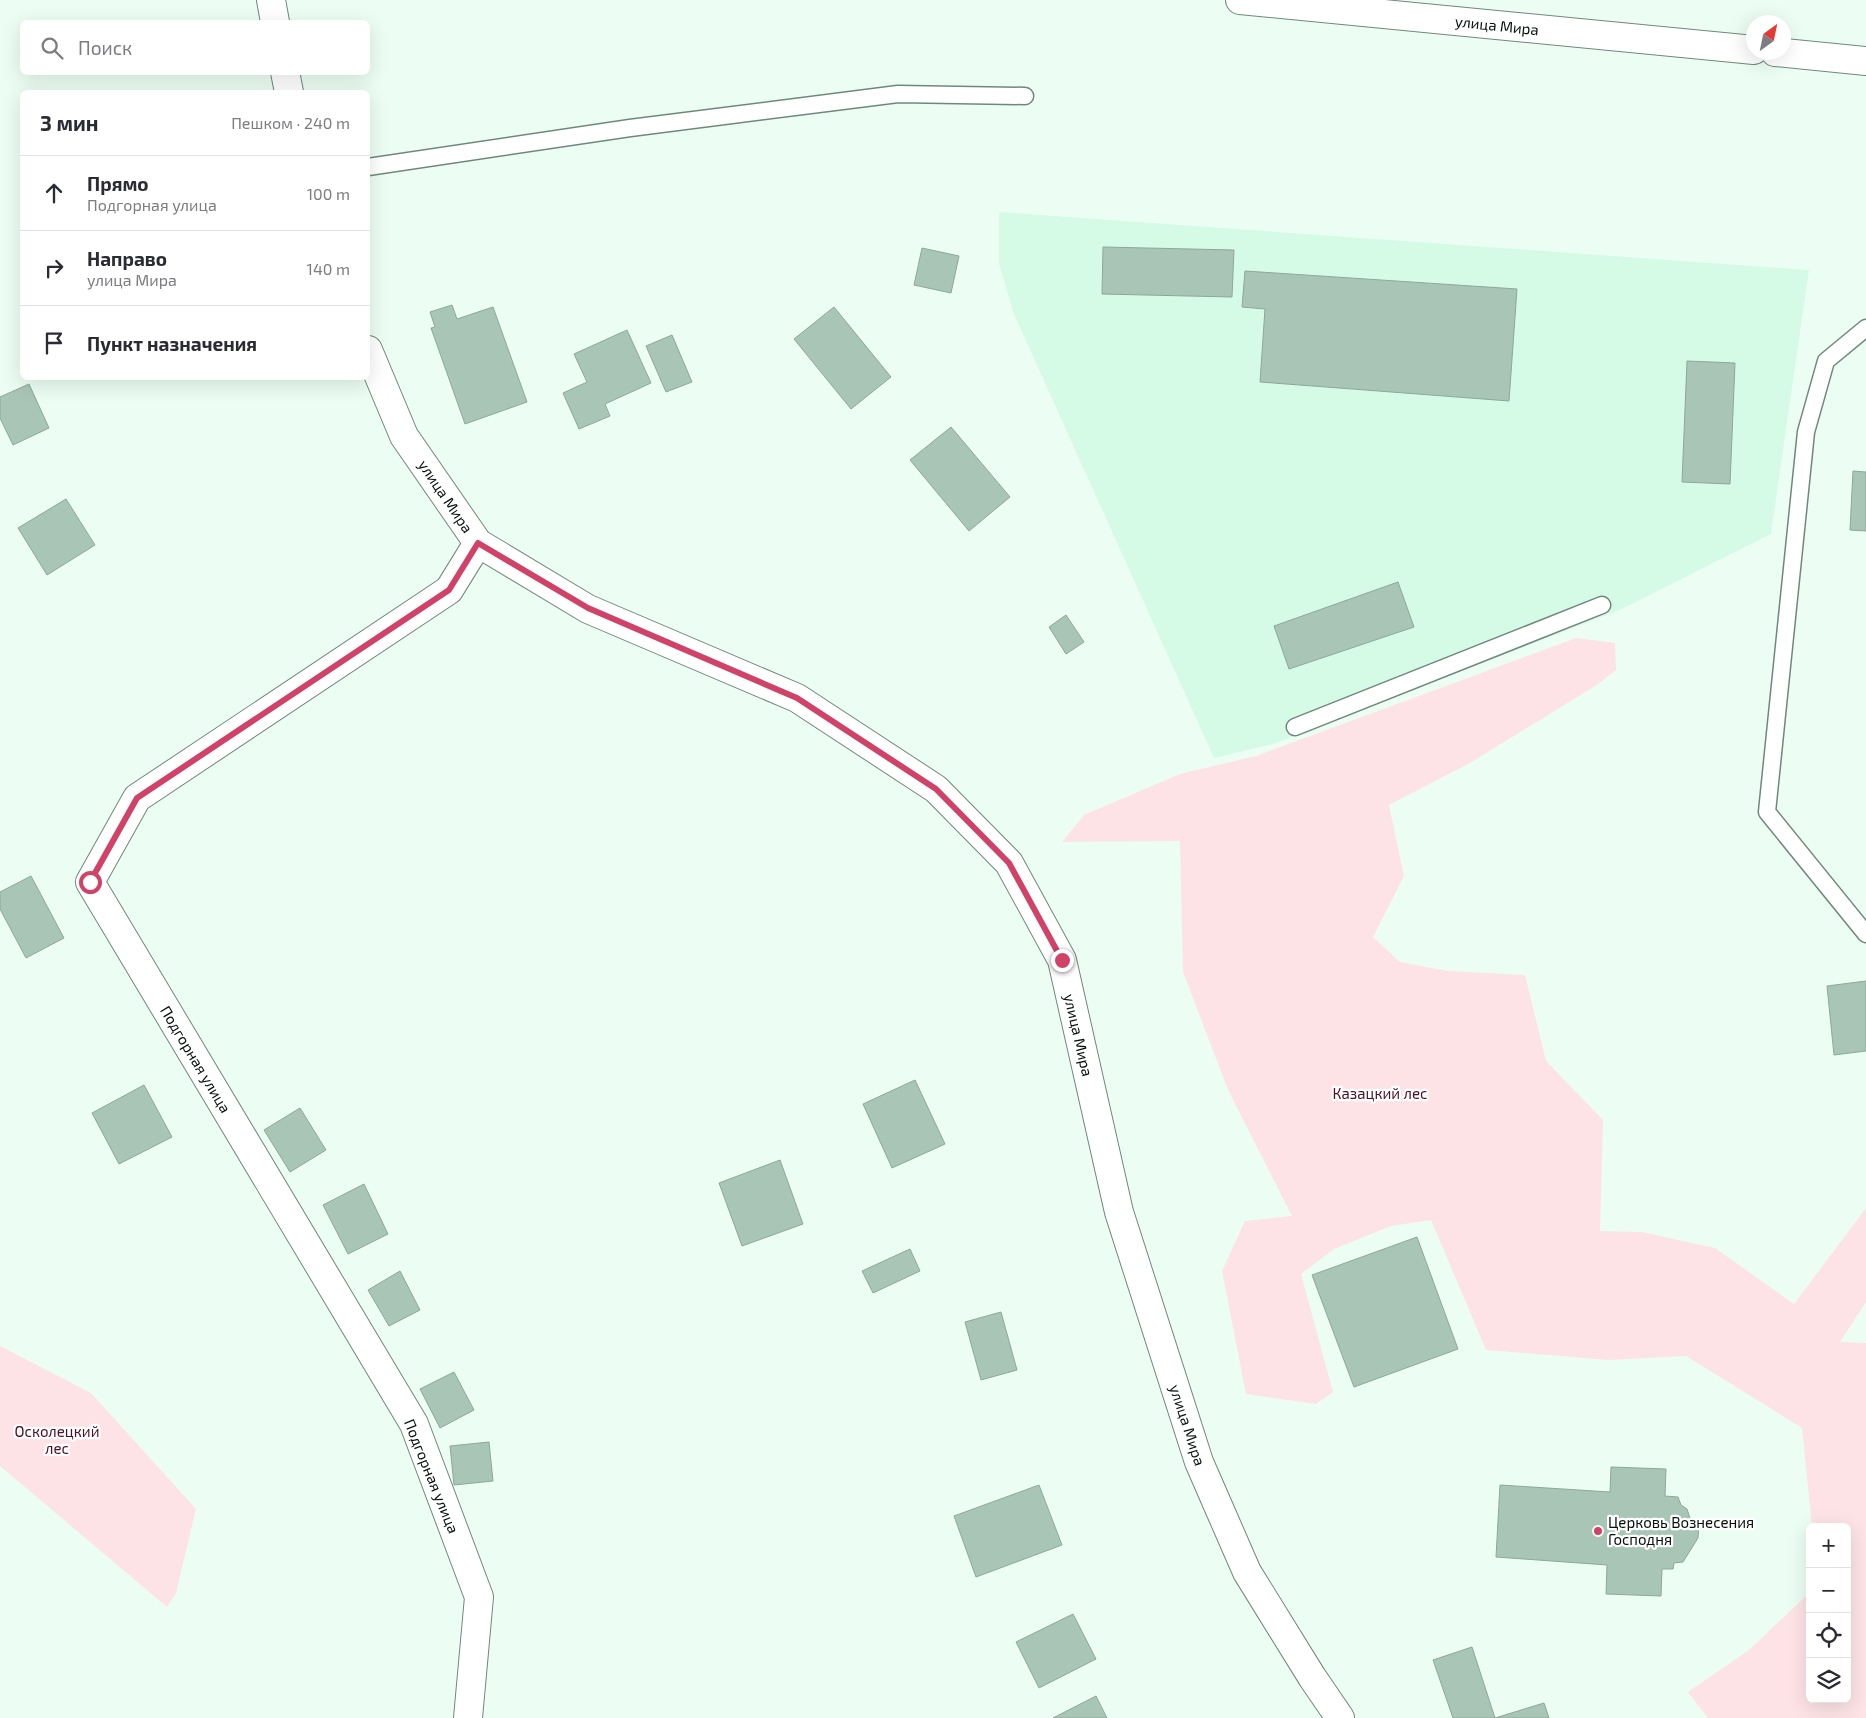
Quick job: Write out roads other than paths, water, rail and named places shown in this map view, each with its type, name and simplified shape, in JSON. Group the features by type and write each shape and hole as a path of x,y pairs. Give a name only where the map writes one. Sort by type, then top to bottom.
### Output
{"street":[{"path":"271,0 275,20"},
{"name":"улица Мира","path":"1240,0 1746,49"},
{"path":"1791,54 1866,62"},
{"path":"286,75 289,90"},
{"name":"улица Мира","path":"370,355 404,436 478,543 588,608 797,698 936,789 1009,863 1062,960 1119,1212 1200,1462 1247,1572 1340,1718"},
{"name":"Подгорная улица","path":"468,1718 479,1597 414,1424 90,882 137,798 449,590 478,543"}],"lane":[{"path":"370,167 630,128 898,94 1025,96"},
{"path":"1866,328 1826,361 1806,432 1767,812 1866,934"},
{"path":"1295,726 1602,604"}],"place":[{"name":"Церковь Вознесения Господня","path":"1598,1531"}],"park label":[{"name":"Казацкий лес","path":"1380,1093"},
{"name":"Осколецкий лес","path":"57,1440"}]}
